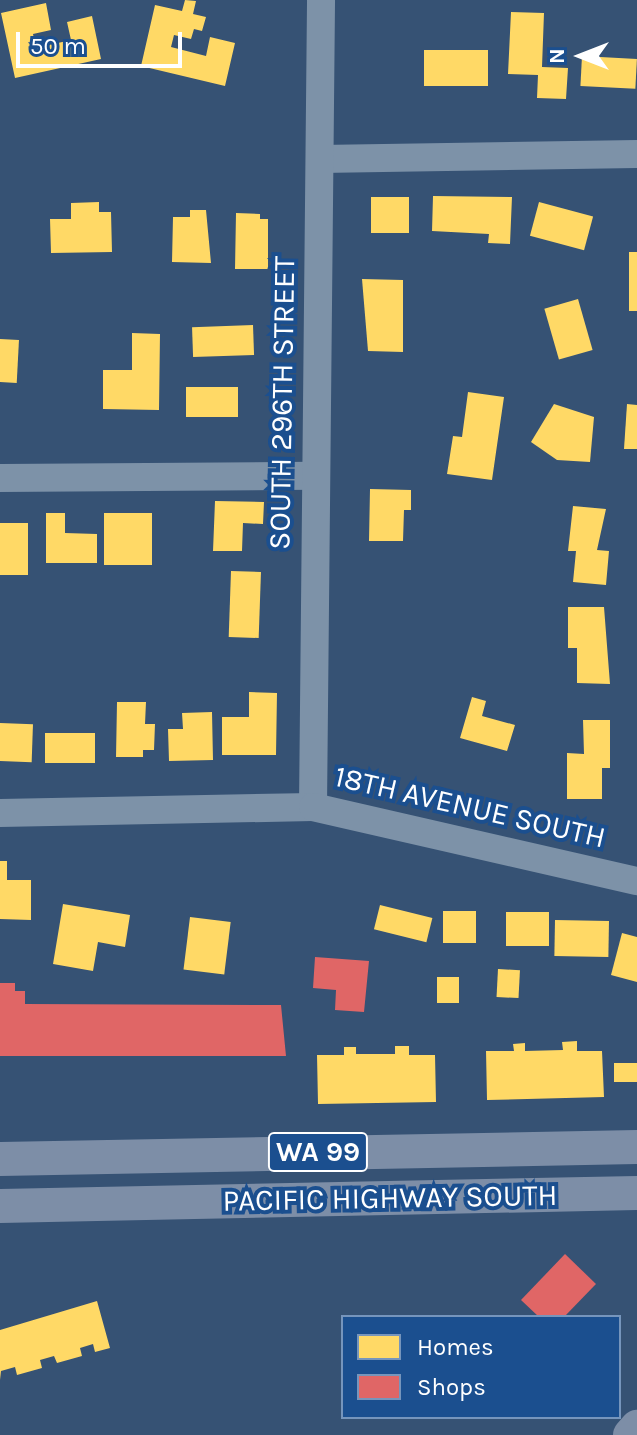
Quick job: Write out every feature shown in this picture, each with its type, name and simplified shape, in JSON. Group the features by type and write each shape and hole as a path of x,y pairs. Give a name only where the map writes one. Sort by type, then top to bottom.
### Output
{"main road":[{"name":"PACIFIC HIGHWAY SOUTH","path":"0,1159 637,1147"},
{"name":"PACIFIC HIGHWAY SOUTH","path":"0,1206 637,1193"},
{"path":"630,1435 637,1427"}],"street":[{"name":"SOUTH 296TH STREET","path":"313,807 313,476 321,0"},
{"path":"320,159 637,154"},
{"path":"0,478 313,476"},
{"name":"18TH AVENUE SOUTH","path":"0,813 313,807 637,881"}],"building: Homes":[{"path":"185,0 196,1 193,14 206,17 202,31 194,29 191,39 174,35 171,47 206,56 210,37 235,43 225,86 141,66 155,5 182,11"},
{"path":"46,3 51,30 33,34 36,48 71,40 67,22 92,16 101,59 15,78 1,13"},
{"path":"511,12 544,13 542,67 568,68 566,99 537,98 538,75 508,74"},
{"path":"424,50 488,50 488,86 424,86"},
{"path":"582,56 637,59 635,89 580,86"},
{"path":"433,196 512,197 510,244 488,243 489,234 432,231"},
{"path":"371,197 409,197 409,233 371,233"},
{"path":"99,202 99,212 111,212 112,252 51,253 50,219 71,219 71,203"},
{"path":"539,202 593,216 584,250 530,236"},
{"path":"190,210 206,210 211,263 172,262 173,217 190,217"},
{"path":"236,213 260,214 260,219 268,219 268,269 235,269"},
{"path":"629,252 637,252 637,311 629,311"},
{"path":"362,279 403,280 403,352 368,351"},
{"path":"578,299 593,350 559,360 544,309"},
{"path":"253,325 254,355 193,357 192,327"},
{"path":"132,333 160,334 159,410 103,409 103,370 132,370"},
{"path":"0,339 19,340 17,383 0,382"},
{"path":"186,387 238,387 238,417 186,417"},
{"path":"468,392 504,397 492,480 447,474 453,436 462,437"},
{"path":"554,404 594,417 590,462 557,460 531,442"},
{"path":"627,404 637,405 637,449 624,449"},
{"path":"370,489 411,490 411,510 404,510 403,541 369,541"},
{"path":"215,501 264,502 263,524 243,523 242,551 213,551"},
{"path":"573,506 606,509 597,550 609,551 606,585 573,582 576,551 568,551"},
{"path":"46,513 65,513 65,533 97,534 97,563 46,563"},
{"path":"104,513 152,513 152,565 104,565"},
{"path":"0,523 28,523 28,575 0,575"},
{"path":"231,571 261,572 259,638 229,637"},
{"path":"568,607 604,607 610,684 577,683 577,648 568,648"},
{"path":"249,692 277,693 276,755 222,755 222,717 249,717"},
{"path":"472,697 486,701 482,716 515,725 507,751 460,738"},
{"path":"117,702 146,702 145,724 155,724 154,750 143,750 143,757 116,757"},
{"path":"212,712 213,760 169,761 168,729 183,729 182,713"},
{"path":"583,720 610,720 610,768 602,768 602,799 567,799 567,753 584,754"},
{"path":"0,723 33,724 32,762 0,761"},
{"path":"45,733 95,733 95,763 45,763"},
{"path":"0,861 7,861 7,880 31,880 31,920 0,919"},
{"path":"63,904 130,915 125,947 98,942 93,971 53,964"},
{"path":"380,905 432,918 426,942 374,929"},
{"path":"443,911 476,911 476,943 443,943"},
{"path":"506,912 549,912 549,946 506,946"},
{"path":"190,917 231,922 224,975 184,970"},
{"path":"555,920 609,921 608,957 554,956"},
{"path":"622,933 637,937 637,982 611,975"},
{"path":"498,969 520,970 519,998 497,997"},
{"path":"437,977 459,977 459,1003 437,1003"},
{"path":"577,1041 577,1051 602,1051 604,1097 487,1100 486,1051 514,1051 513,1044 525,1043 525,1051 563,1050 562,1042"},
{"path":"395,1046 409,1046 409,1055 435,1055 436,1102 318,1104 317,1055 344,1055 344,1047 356,1047 356,1054 395,1054"},
{"path":"614,1063 637,1063 637,1082 614,1082"},
{"path":"97,1301 110,1348 95,1352 93,1344 80,1348 82,1356 57,1363 54,1356 40,1360 42,1368 17,1375 15,1367 1,1371 0,1380 0,1330"}],"building: Shops":[{"path":"315,957 369,961 364,1012 335,1010 336,990 313,988"},
{"path":"0,983 15,983 15,991 25,991 25,1004 281,1005 286,1056 0,1056"},
{"path":"565,1254 596,1284 566,1315 537,1315 521,1300"}]}
